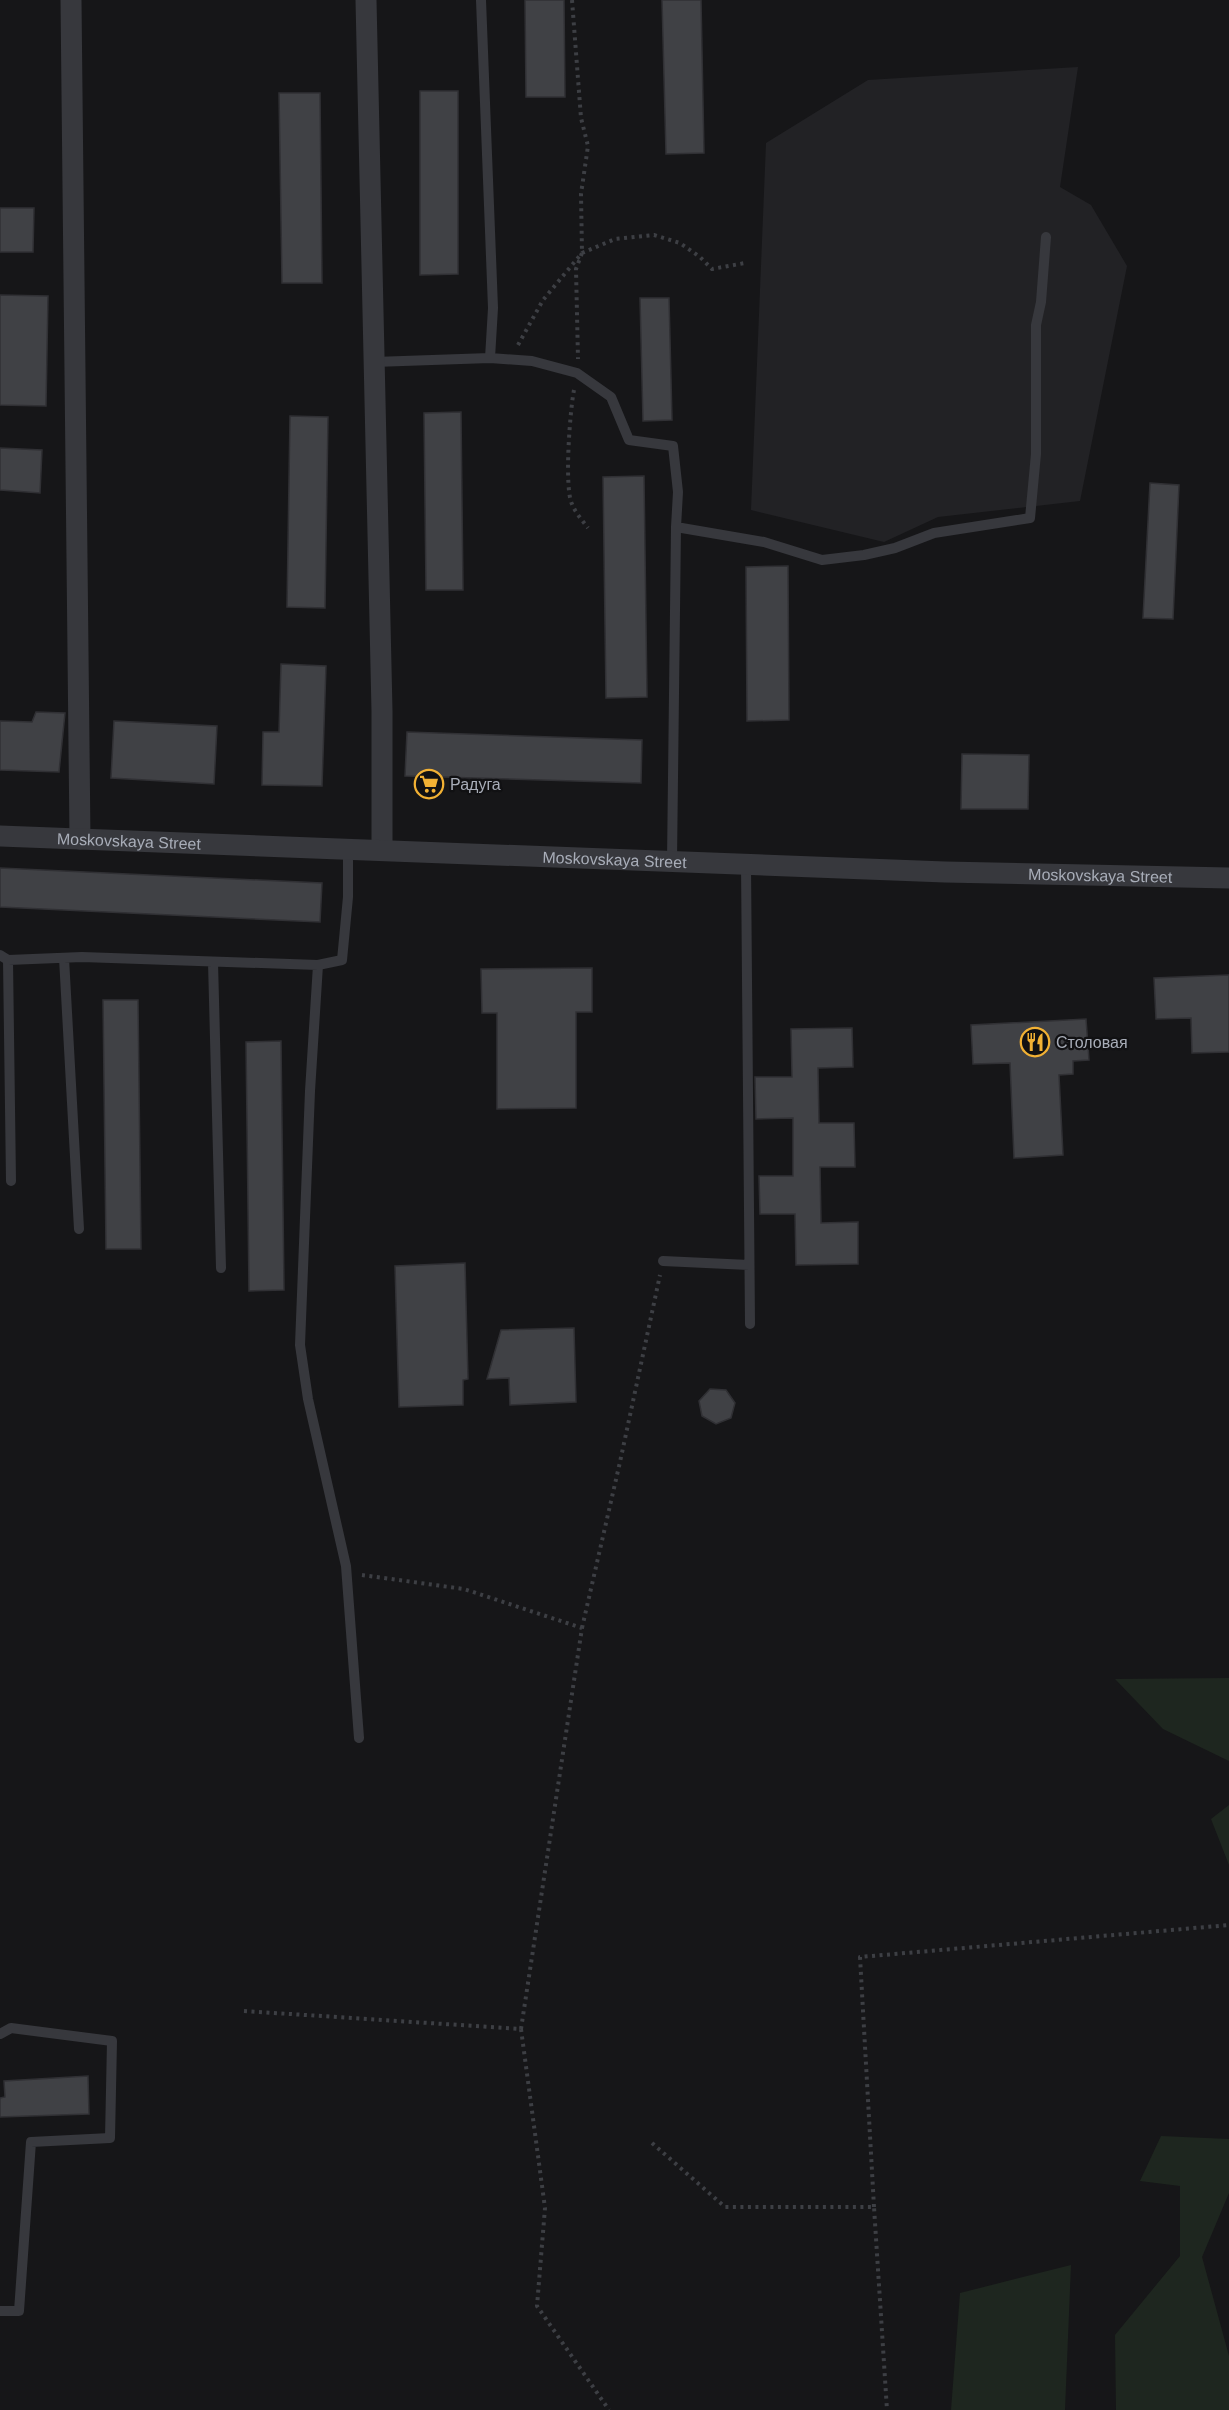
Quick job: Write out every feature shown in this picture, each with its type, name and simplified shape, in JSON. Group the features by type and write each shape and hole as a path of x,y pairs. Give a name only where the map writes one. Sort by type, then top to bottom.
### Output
{"street":[{"path":"71,0 80,839"},
{"path":"366,0 382,711 382,850"},
{"name":"Moskovskaya Street","path":"0,836 945,872 1229,878"}],"lane":[{"path":"481,0 493,308 490,358"},
{"path":"676,527 764,542 822,560 864,555 895,548 934,534 1030,518 1036,454 1036,325 1041,302 1046,237"},
{"path":"374,362 490,358 531,361 577,374 611,397 629,440 673,446 678,492 672,861"},
{"path":"11,1181 4,958 318,965 342,960 348,897 348,849"},
{"path":"746,864 750,1324"},
{"path":"64,958 79,1229"},
{"path":"213,962 222,1268"},
{"path":"318,965 309,1091 300,1345 308,1399 346,1573 359,1738"},
{"path":"663,1261 748,1265"},
{"path":"0,2034 11,2028 112,2041 110,2138 31,2142 19,2311 0,2311"}],"path":[{"path":"572,0 580,118 588,146 581,194 582,253 576,269 579,345 577,374 571,405 569,474 571,502 588,528"},
{"path":"513,360 518,344 543,300 582,253 615,239 654,235 680,243 712,269 745,263"},
{"path":"609,2410 537,2306 545,2208 521,2029 582,1628 663,1261"},
{"path":"346,1573 464,1589 582,1628"},
{"path":"886,2410 860,1957 1229,1924"},
{"path":"244,2011 521,2029"},
{"path":"652,2143 726,2207 874,2207"}],"shaded area":[{"path":"1078,67 1060,187 1091,205 1127,266 1080,501 938,517 884,542 751,510 766,143 868,80"},
{"path":"1229,1678 1229,1761 1163,1729 1115,1679"},
{"path":"1229,1805 1229,1865 1211,1819"},
{"path":"1161,2136 1229,2139 1229,2193 1202,2257 1229,2356 1229,2410 1116,2410 1115,2335 1180,2256 1180,2186 1140,2181"},
{"path":"1071,2265 1065,2410 951,2410 960,2293"}],"building":[{"path":"525,0 564,0 565,97 526,97"},
{"path":"662,0 701,0 704,153 666,154"},
{"path":"420,91 458,91 458,274 420,275"},
{"path":"279,93 320,93 322,283 282,283"},
{"path":"0,208 34,208 33,252 0,252"},
{"path":"0,295 48,296 46,406 0,405"},
{"path":"640,298 669,298 672,420 643,421"},
{"path":"461,412 463,590 426,590 424,413"},
{"path":"290,416 328,417 325,608 287,607"},
{"path":"0,448 42,450 40,493 0,490"},
{"path":"644,476 647,697 606,698 603,477"},
{"path":"1150,483 1179,485 1173,619 1143,618"},
{"path":"788,566 789,720 747,721 746,567"},
{"path":"281,664 326,666 322,786 262,785 263,732 279,732"},
{"path":"36,712 65,713 59,772 0,770 0,721 32,722"},
{"path":"114,721 217,726 214,784 111,778"},
{"path":"407,732 642,740 641,783 405,776"},
{"path":"962,754 1029,755 1028,809 961,809"},
{"path":"0,868 322,883 320,922 0,907"},
{"path":"592,968 592,1012 576,1012 576,1108 497,1109 497,1013 482,1013 481,969"},
{"path":"1229,975 1229,1052 1192,1053 1191,1018 1156,1019 1154,978"},
{"path":"103,1000 138,1000 141,1249 106,1249"},
{"path":"1086,1019 1089,1060 1073,1061 1073,1074 1059,1075 1063,1155 1014,1158 1010,1063 973,1064 971,1025"},
{"path":"852,1028 853,1067 818,1068 819,1123 854,1123 855,1167 820,1167 821,1223 858,1222 858,1264 796,1265 795,1214 760,1214 759,1176 793,1176 793,1118 756,1119 755,1077 792,1077 791,1029"},
{"path":"281,1041 284,1290 249,1291 246,1042"},
{"path":"465,1263 468,1379 463,1380 463,1405 399,1407 395,1266"},
{"path":"574,1328 576,1402 510,1405 509,1378 487,1379 501,1330"},
{"path":"710,1389 726,1390 735,1403 731,1418 716,1424 702,1416 699,1401"},
{"path":"88,2076 89,2114 0,2117 0,2098 5,2097 4,2081"}],"place":[{"name":"Радуга","path":"429,784"},
{"name":"Столовая","path":"1035,1042"}]}
